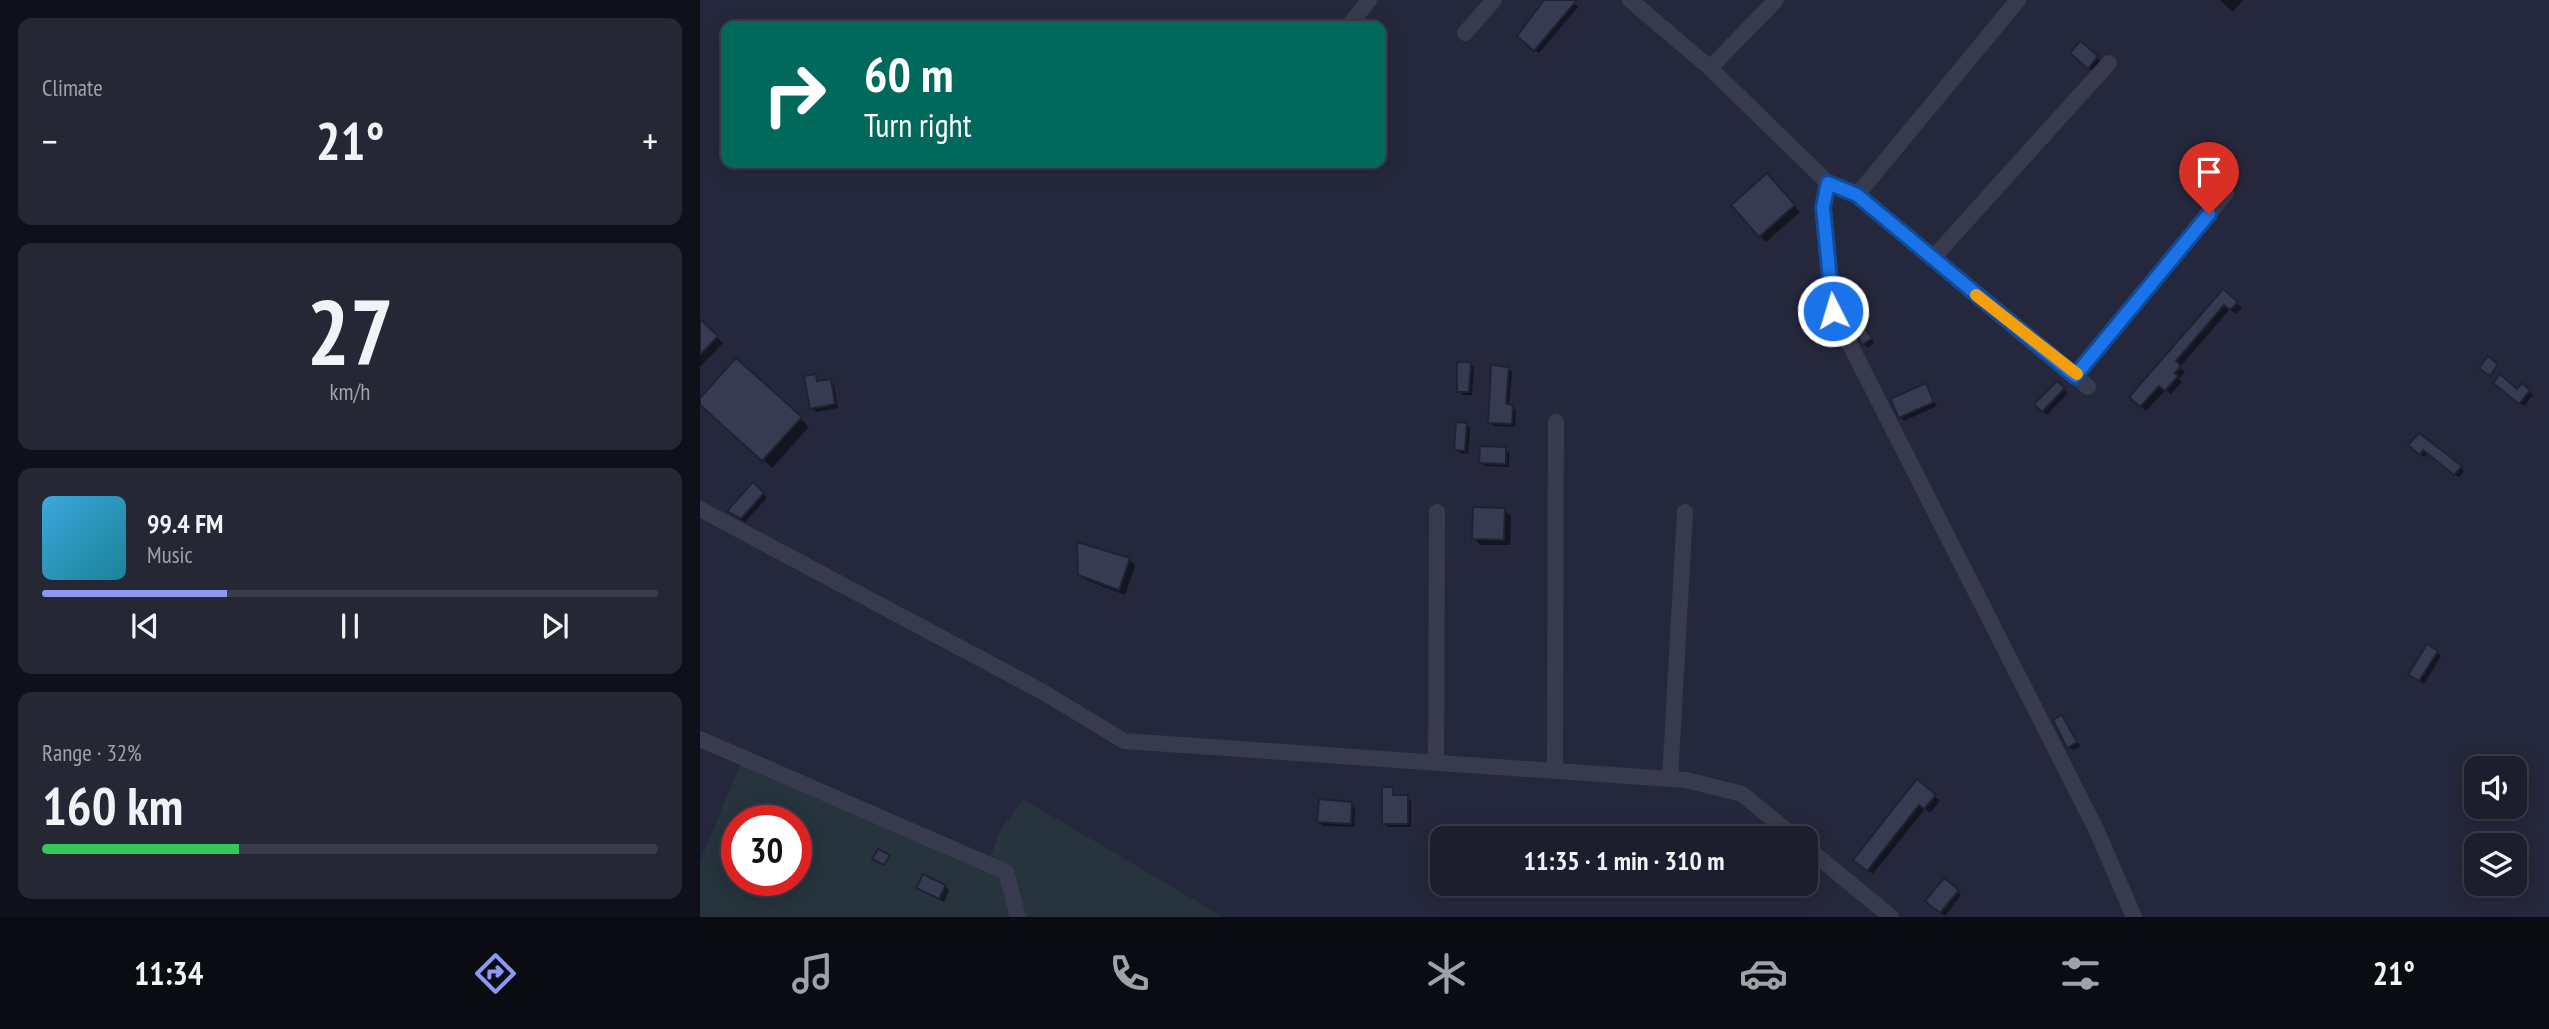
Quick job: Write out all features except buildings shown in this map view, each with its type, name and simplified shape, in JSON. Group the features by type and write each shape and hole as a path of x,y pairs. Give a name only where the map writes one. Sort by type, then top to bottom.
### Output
{"street":[{"path":"1353,21 1369,0"},
{"path":"1465,33 1494,0"},
{"path":"1630,0 1710,68 1828,183 1857,195 2082,382 2226,193"},
{"path":"1710,68 1776,0"},
{"path":"1857,195 2018,0"},
{"path":"1932,259 2109,63"},
{"path":"1828,183 1823,207 1833,311 2096,829 2134,917"},
{"path":"1555,771 1556,422"},
{"path":"700,509 1042,692 1124,741 1670,779 1742,794 1781,826"},
{"path":"1436,763 1437,512"},
{"path":"1670,779 1685,512"},
{"path":"700,738 1006,872 1018,917"},
{"path":"1818,856 1891,917"}],"shaded area":[{"path":"744,756 985,872 1000,831 1023,799 1223,917 700,917 700,861 721,811 721,896 812,896 812,805 723,805"}],"slow traffic":[{"path":"1976,295 2075,376 2077,374"}],"route":[{"path":"1833,311 1823,207 1828,183 1857,195 2075,376 2209,214"}]}
